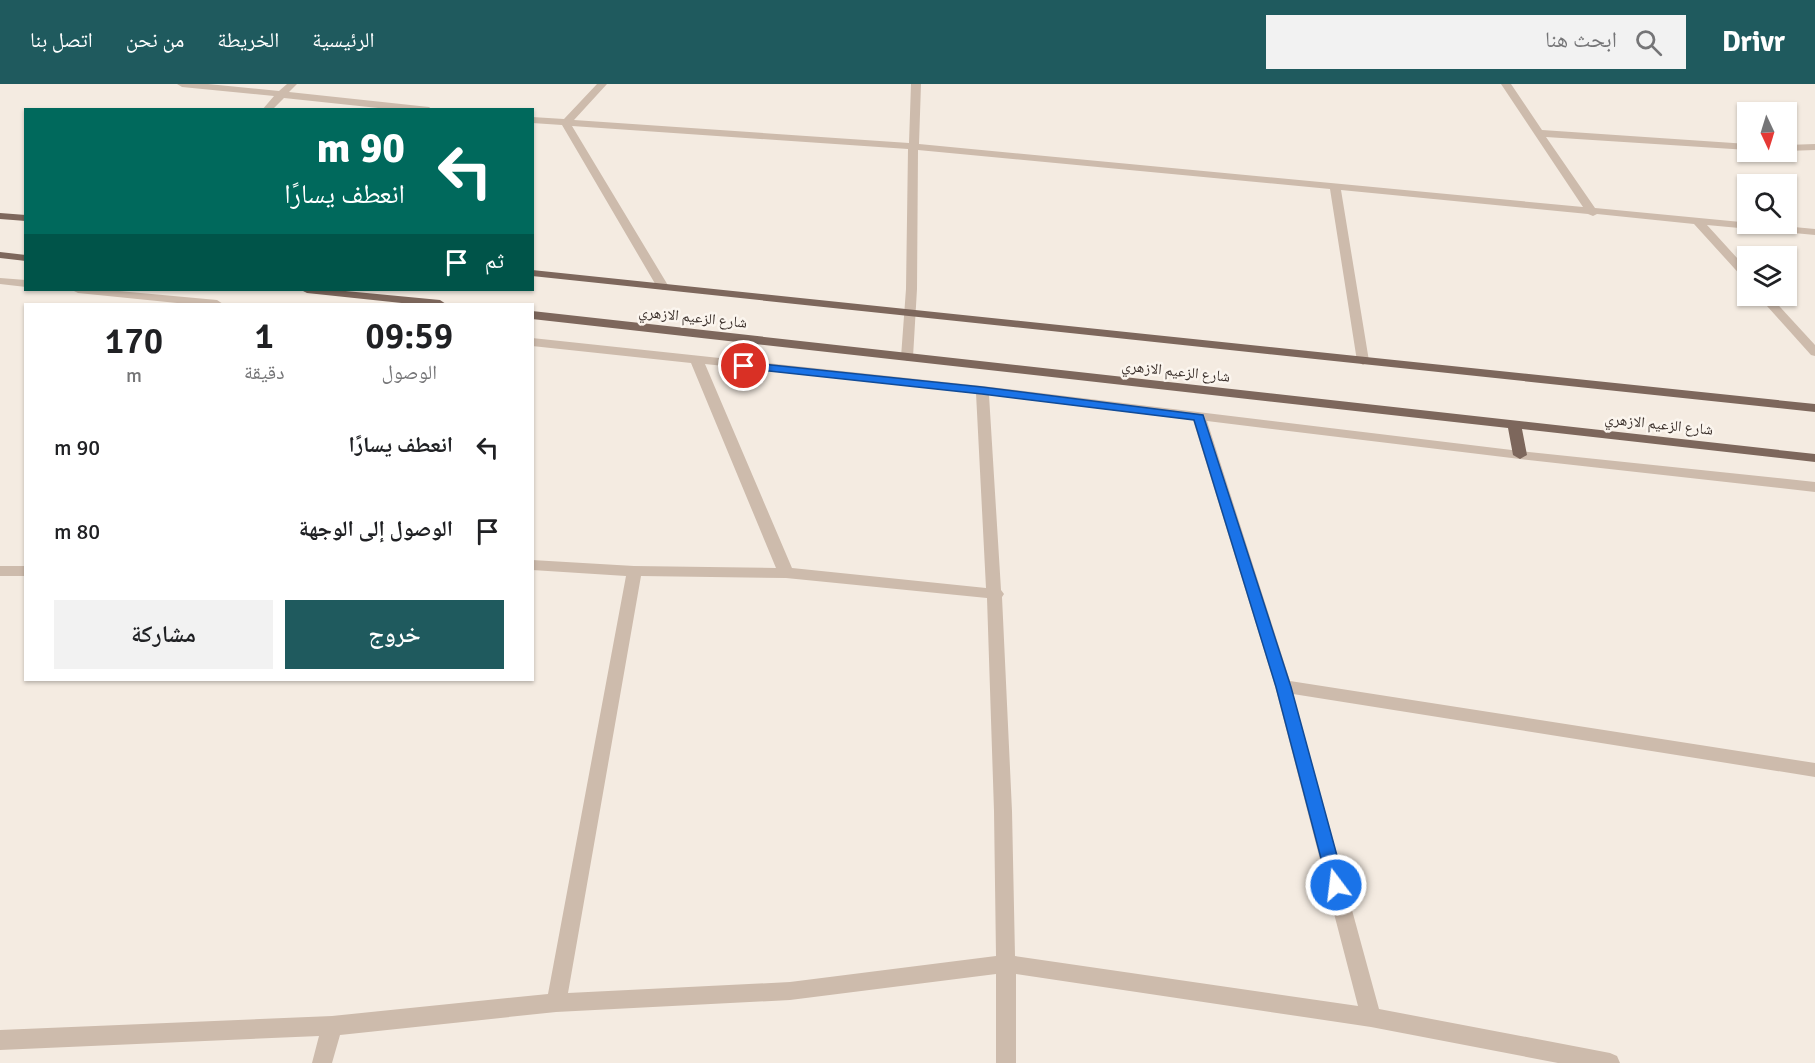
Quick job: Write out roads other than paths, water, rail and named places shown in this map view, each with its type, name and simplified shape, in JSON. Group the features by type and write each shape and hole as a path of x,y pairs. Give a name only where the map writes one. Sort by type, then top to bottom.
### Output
{"main road":[{"path":"0,216 24,218"},
{"path":"0,255 24,258"},
{"name":"شارع الزعيم الازهري","path":"534,273 1815,408"},
{"path":"316,291 430,303"},
{"name":"شارع الزعيم الازهري","path":"534,315 1815,458"},
{"path":"1514,425 1520,455"}],"street":[{"path":"182,84 409,108"},
{"path":"268,108 292,84"},
{"path":"566,123 603,84"},
{"path":"907,357 911,313 912,146 916,84"},
{"path":"1506,84 1593,213"},
{"path":"534,120 912,146 1593,213 1815,232"},
{"path":"566,123 663,288"},
{"path":"1537,132 1737,146"},
{"path":"1797,148 1815,147"},
{"path":"1335,188 1363,361"},
{"path":"1698,222 1737,265"},
{"path":"0,281 19,283"},
{"path":"0,292 19,283"},
{"path":"88,291 207,303"},
{"path":"1773,306 1815,352"},
{"path":"534,342 982,390 1520,455 1815,487"},
{"path":"697,361 786,573"},
{"path":"982,390 996,594 1007,964 1006,1063"},
{"path":"1199,417 1283,687 1371,1017"},
{"path":"534,565 634,571 786,573 996,594"},
{"path":"0,571 24,570"},
{"path":"556,1002 634,571"},
{"path":"1283,687 1815,770"},
{"path":"0,1040 332,1026 556,1002 790,991 1007,964 1371,1017 1610,1063"},
{"path":"322,1063 332,1026"}]}
